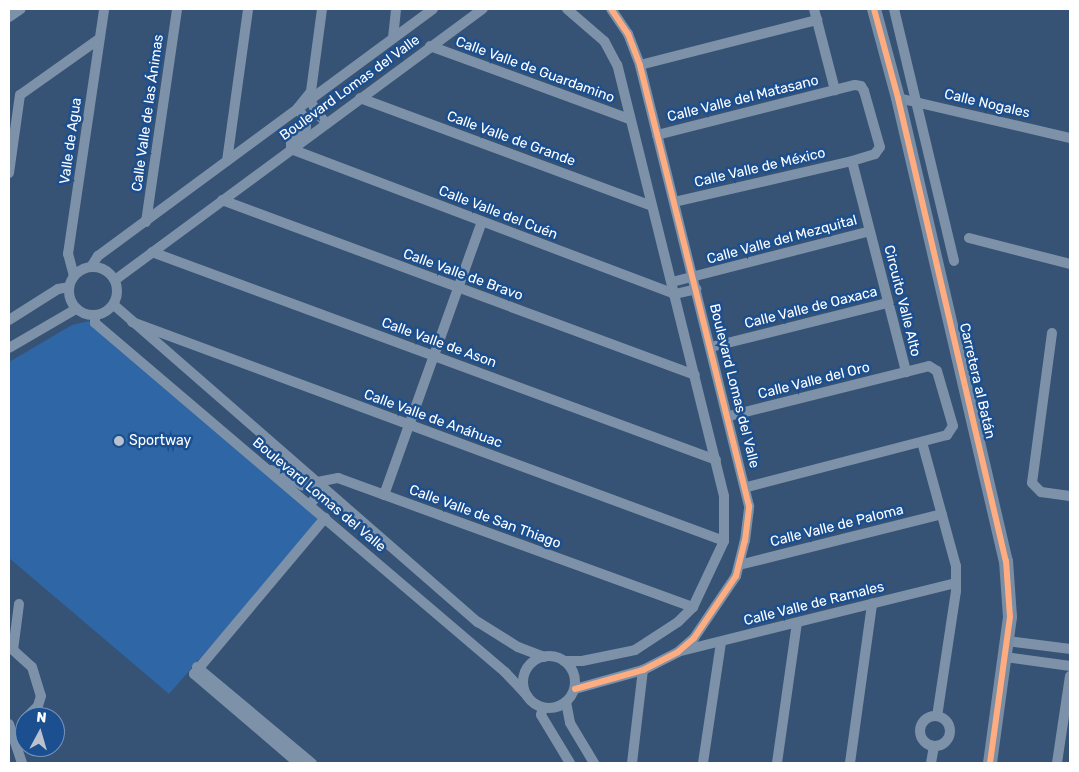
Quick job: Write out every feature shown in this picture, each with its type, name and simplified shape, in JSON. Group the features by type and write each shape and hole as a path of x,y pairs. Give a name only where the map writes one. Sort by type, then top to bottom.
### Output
{"street":[{"path":"9,17 21,9"},
{"name":"Valle de Agua","path":"74,276 68,254 104,9"},
{"name":"Calle Valle de las Ánimas","path":"146,222 177,9"},
{"path":"227,161 248,9"},
{"path":"322,9 310,96 327,124"},
{"path":"393,38 396,9"},
{"name":"Boulevard Lomas del Valle","path":"91,267 98,256 298,108 310,96 433,9"},
{"name":"Boulevard Lomas del Valle","path":"115,280 430,46 483,9"},
{"path":"564,661 572,669 575,689 566,702 554,708 543,708 527,696 524,676 528,667 544,657 564,661 582,661 635,650 678,622 694,607 724,542 724,496 716,460 617,65 604,41 567,9"},
{"path":"814,9 835,90 861,86 880,147 875,154 852,160"},
{"name":"Carretera al Batán","path":"874,9 898,98 1010,583 1007,640 990,763"},
{"path":"894,9 954,260"},
{"name":"Boulevard Lomas del Valle","path":"575,689 643,670 678,652 694,638 715,610 739,565 749,506 747,487 640,65 628,34 614,10"},
{"path":"640,65 817,20"},
{"path":"9,173 20,96 99,40"},
{"name":"Calle Valle de Guardamino","path":"430,46 630,119"},
{"name":"Calle Valle del Matasano","path":"657,135 835,90"},
{"name":"Calle Valle de Grande","path":"360,98 652,206"},
{"name":"Calle Nogales","path":"898,98 1070,138"},
{"path":"291,149 290,141 306,124 298,108"},
{"name":"Calle Valle del Cuén","path":"291,149 675,294"},
{"name":"Calle Valle de México","path":"674,202 852,160"},
{"name":"Circuito Valle Alto","path":"747,487 947,436 952,426 937,371 929,366 906,372 852,160"},
{"name":"Calle Valle de Bravo","path":"222,200 695,376"},
{"path":"384,495 482,222"},
{"name":"Calle Valle del Mezquital","path":"672,282 870,231"},
{"path":"969,238 1070,264"},
{"name":"Calle Valle de Ason","path":"152,252 716,460"},
{"path":"91,267 104,270 115,280 117,295 114,305 95,316 76,309 70,299 69,287 74,276 91,267"},
{"path":"9,320 58,290 69,287"},
{"path":"675,294 696,289"},
{"name":"Calle Valle de Oaxaca","path":"711,347 888,302"},
{"name":"Boulevard Lomas del Valle","path":"114,305 485,628 518,647 544,657"},
{"path":"9,348 76,309"},
{"name":"Boulevard Lomas del Valle","path":"95,316 95,323 505,672 527,696"},
{"name":"Calle Valle de Anáhuac","path":"132,322 724,542"},
{"path":"1052,332 1032,483 1036,489 1070,496"},
{"name":"Calle Valle del Oro","path":"728,416 906,372"},
{"path":"922,442 942,514 956,583 937,716"},
{"name":"Calle Valle de San Thiago","path":"267,470 280,472 302,485 338,478 694,607"},
{"path":"309,504 324,489"},
{"name":"Calle Valle de Paloma","path":"739,565 942,514"},
{"path":"298,763 196,678 197,668 325,518"},
{"name":"Calle Valle de Ramales","path":"678,652 956,583"},
{"path":"18,604 13,650 32,667 41,696 37,707"},
{"path":"850,763 872,604"},
{"path":"777,763 797,623"},
{"path":"1007,640 1070,649"},
{"path":"703,763 721,642"},
{"path":"1005,657 1070,666"},
{"path":"197,668 312,763"},
{"path":"632,763 643,670"},
{"path":"1057,763 1070,676"},
{"path":"566,702 570,723 594,763"},
{"path":"543,708 541,715 570,763"},
{"path":"937,716 947,720 950,736 944,744 934,746 925,742 920,729 924,720 937,716"},
{"path":"11,727 22,763"},
{"path":"931,763 934,746"}],"shaded area":[{"name":"Sportway","path":"89,321 321,520 169,694 9,558 9,362 72,325"}],"cycle path":[{"path":"575,689 643,670 678,652 694,638 736,576 745,541 749,506 640,65 628,34 611,9"},
{"path":"874,9 898,98 1006,561 1010,617 990,763"}],"place":[{"name":"Sportway","path":"119,441"}]}
